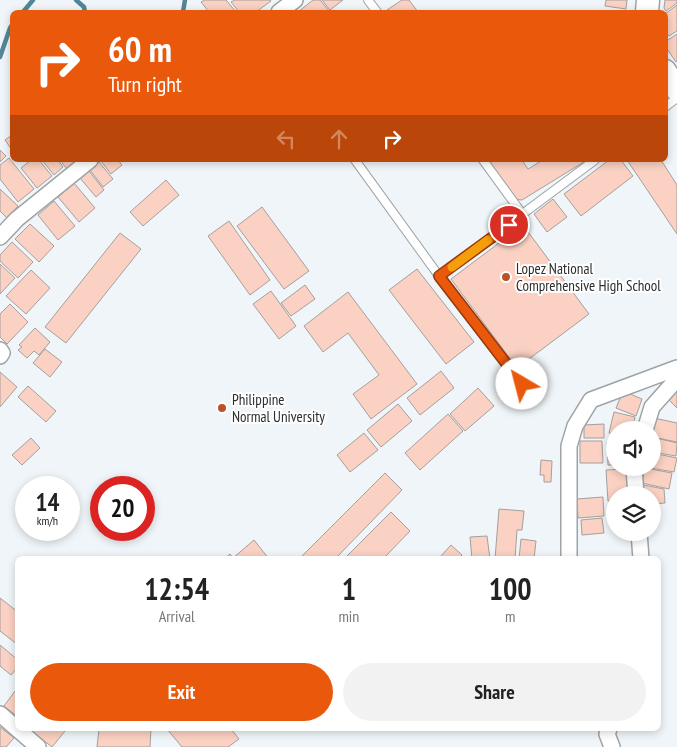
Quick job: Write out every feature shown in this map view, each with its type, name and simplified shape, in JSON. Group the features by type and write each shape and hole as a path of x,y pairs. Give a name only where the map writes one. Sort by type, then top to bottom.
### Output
{"main road":[{"path":"668,75 677,90"}],"street":[{"path":"282,10 295,0"},
{"path":"0,237 17,219 88,162"},
{"path":"569,556 569,446 575,426 590,400 677,368"},
{"path":"648,421 652,407 677,379"},
{"path":"640,541 641,556"},
{"path":"0,714 15,727"},
{"path":"20,731 38,747"},
{"path":"607,731 606,734 612,747"}],"lane":[{"path":"357,162 439,276 522,384"},
{"path":"484,162 523,215"},
{"path":"439,276 592,162"}],"building":[{"path":"205,0 226,0 234,10 207,10 201,2"},
{"path":"235,0 271,1 259,10 237,10 231,2"},
{"path":"313,0 320,0 328,10 300,10"},
{"path":"322,0 343,0 330,10"},
{"path":"402,0 409,0 416,10 387,10"},
{"path":"606,0 627,0 626,9 605,6"},
{"path":"665,0 677,0 677,3 667,10 664,8"},
{"path":"677,5 677,31 669,36 668,35 668,12"},
{"path":"677,34 676,62 668,50 668,40"},
{"path":"10,136 10,147 5,140"},
{"path":"0,150 6,156 0,162"},
{"path":"9,158 10,162 12,162 34,189 18,202 0,179 0,165"},
{"path":"28,162 41,162 52,176 37,188 21,168"},
{"path":"44,162 59,162 63,167 54,175"},
{"path":"62,162 76,162 67,169"},
{"path":"99,162 113,179 103,187 90,170"},
{"path":"102,162 120,162 122,165 111,174"},
{"path":"488,162 523,162 528,169 540,162 584,162 522,200 513,199"},
{"path":"606,162 622,162 633,176 581,216 564,194"},
{"path":"628,162 662,162 677,185 677,234"},
{"path":"89,171 104,190 96,197 80,178"},
{"path":"166,180 179,195 143,226 130,212"},
{"path":"74,183 95,208 79,222 58,197"},
{"path":"0,189 18,206 7,218 0,211"},
{"path":"553,199 567,217 547,232 534,214"},
{"path":"54,201 75,226 58,240 38,215"},
{"path":"262,207 309,271 284,289 237,226"},
{"path":"229,221 270,280 250,295 208,236"},
{"path":"30,224 54,246 39,262 15,239"},
{"path":"523,225 589,314 517,368 451,279"},
{"path":"120,233 141,249 66,343 45,327"},
{"path":"12,242 33,262 18,278 0,261 0,255"},
{"path":"0,264 15,278 0,294"},
{"path":"417,269 474,342 446,364 389,290"},
{"path":"31,270 50,288 26,314 6,296"},
{"path":"305,285 315,299 291,316 281,303"},
{"path":"271,291 296,326 279,339 253,304"},
{"path":"348,292 417,384 371,419 353,394 379,375 348,333 323,352 304,326"},
{"path":"10,304 28,322 7,344 0,337 0,314"},
{"path":"35,328 50,342 39,355 34,351 27,358 18,350 22,347 19,345"},
{"path":"45,349 62,362 50,377 33,363"},
{"path":"441,371 454,388 420,415 407,398"},
{"path":"0,372 17,387 0,407"},
{"path":"28,386 56,411 46,422 18,397"},
{"path":"677,387 677,408 667,398"},
{"path":"478,388 494,406 465,431 450,414"},
{"path":"623,391 642,399 636,416 616,408"},
{"path":"398,404 412,421 381,447 367,430"},
{"path":"614,412 635,417 634,421 612,421"},
{"path":"448,414 463,431 420,470 405,453"},
{"path":"654,418 677,423 677,442 661,439 661,421 654,421"},
{"path":"604,424 604,438 584,438 584,425"},
{"path":"364,433 378,450 350,472 337,455"},
{"path":"31,438 40,448 22,465 12,455"},
{"path":"661,439 677,443 676,456 661,454"},
{"path":"580,441 602,441 603,463 580,463"},
{"path":"661,455 677,458 674,472 661,470"},
{"path":"541,460 552,461 551,482 544,482 544,475 540,475"},
{"path":"661,471 672,473 669,489 642,483 643,476 661,476"},
{"path":"385,473 402,490 338,556 302,556"},
{"path":"606,476 629,476 629,486 607,486"},
{"path":"661,488 664,489 665,503 661,503"},
{"path":"603,497 604,516 578,518 577,499"},
{"path":"499,509 524,511 522,530 517,530 515,556 495,556"},
{"path":"391,512 410,531 386,556 347,556"},
{"path":"602,518 604,533 582,535 581,520"},
{"path":"487,536 490,556 472,556 470,537"},
{"path":"521,539 536,541 534,556 519,556"},
{"path":"254,540 267,556 235,556"},
{"path":"451,545 462,555 461,556 441,556"},
{"path":"0,598 15,610 15,643 0,631"},
{"path":"0,645 15,658 15,670 11,675 0,666"},
{"path":"15,691 15,715 4,706"},
{"path":"0,727 14,738 6,747 0,747"},
{"path":"32,731 65,731 52,747"},
{"path":"99,731 151,731 150,747 97,747"},
{"path":"169,731 233,731 239,739 228,747 182,747"}],"waterway":[{"path":"25,10 33,0"},
{"path":"76,0 84,7 85,10"},
{"path":"183,10 185,0"},
{"path":"0,57 10,28"}],"slow traffic":[{"path":"452,267 488,240"}],"place":[{"name":"Lopez National Comprehensive High School","path":"506,277"},
{"name":"Philippine Normal University","path":"222,408"}],"route":[{"path":"509,225 439,276 522,384"}]}
